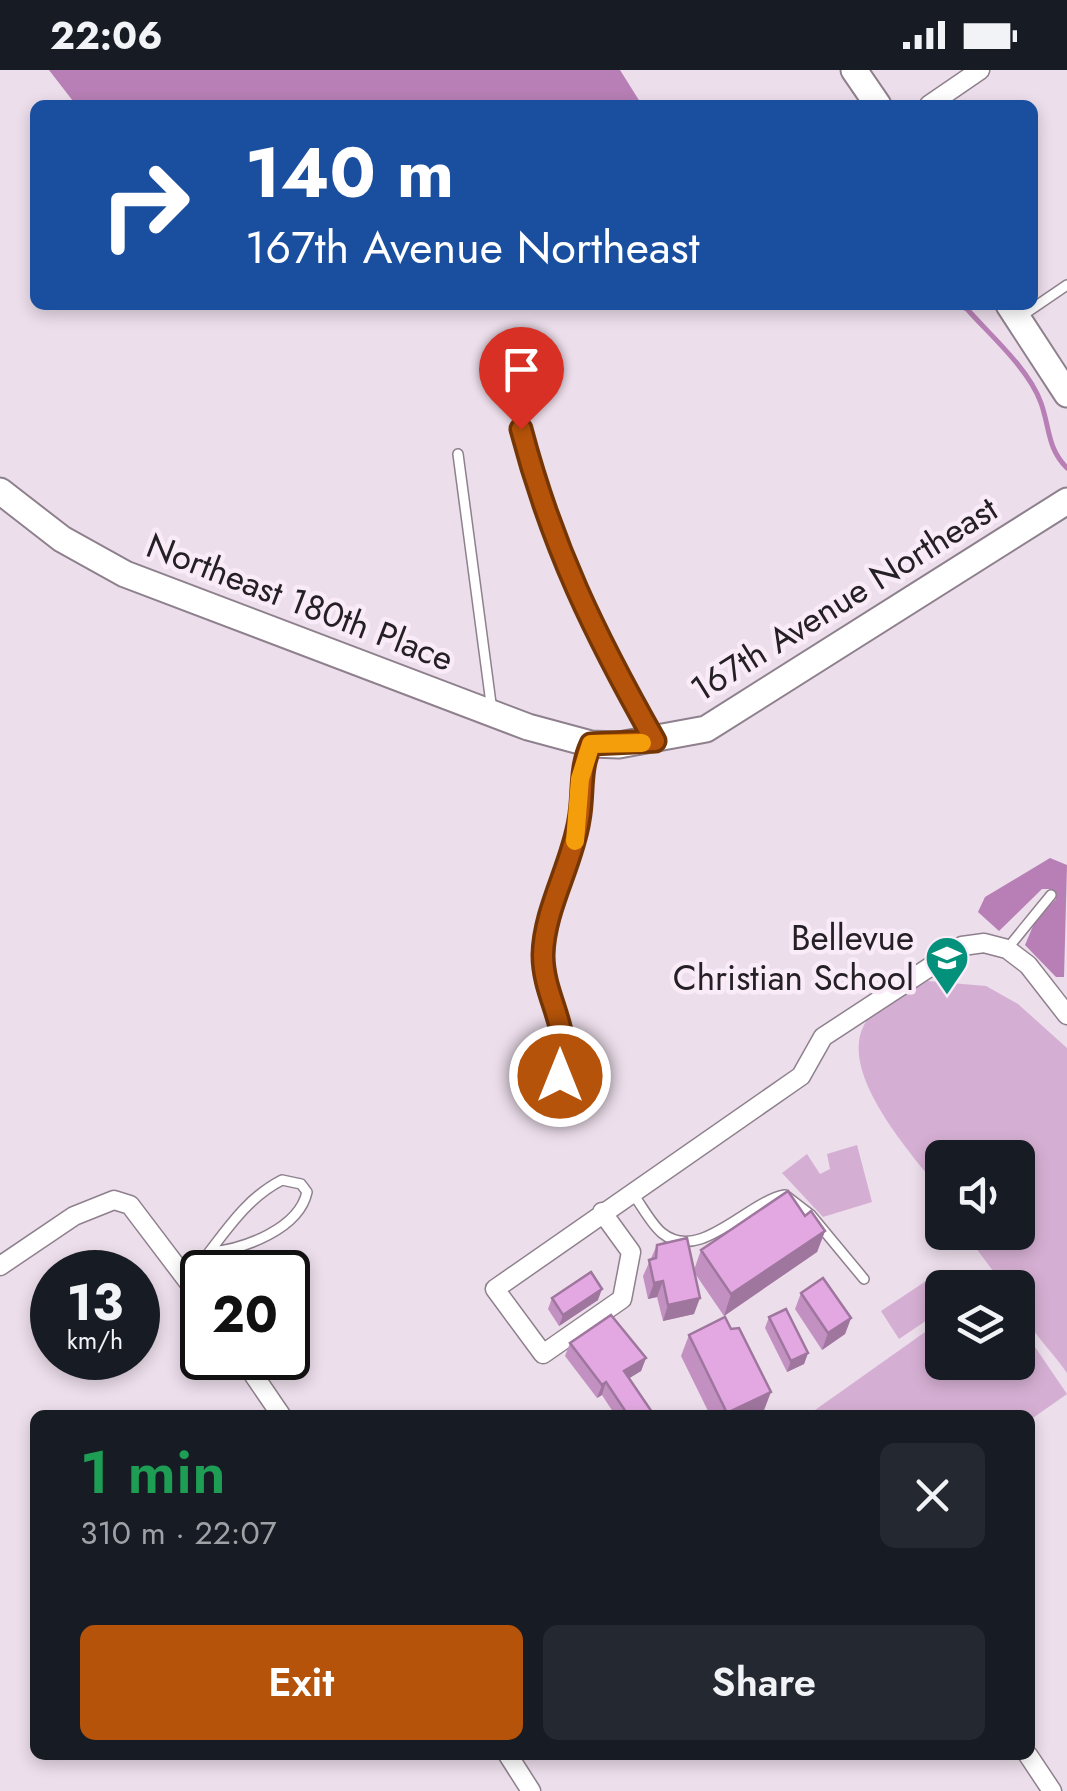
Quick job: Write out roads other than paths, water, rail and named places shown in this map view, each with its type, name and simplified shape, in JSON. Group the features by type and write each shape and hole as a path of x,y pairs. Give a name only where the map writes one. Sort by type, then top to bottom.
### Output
{"street":[{"path":"854,70 875,100"},
{"path":"936,100 980,70"},
{"path":"1013,312 1067,394"},
{"name":"Northeast 180th Place","path":"0,491 62,539 125,574 492,714 591,744"},
{"name":"167th Avenue Northeast","path":"591,744 655,741 706,730 1067,501"},
{"path":"602,1212 631,1252 622,1299 543,1354 495,1289 602,1212 801,1076 823,1037 929,964 962,946 984,943 1007,950 1028,966 1067,1016"},
{"path":"0,1266 101,1202 114,1200 130,1205 180,1268"},
{"path":"257,1380 278,1410"},
{"path":"511,1760 531,1791"},
{"path":"1031,1760 1052,1791"}],"lane":[{"path":"1038,299 1067,284"},
{"path":"514,404 551,536 618,676 655,741"},
{"path":"458,454 492,714"},
{"path":"560,1076 567,1053 543,955 580,817 580,779 591,744"},
{"path":"1007,950 1051,895"},
{"path":"282,1180 301,1184 307,1192 302,1207 258,1240 234,1250 211,1252 236,1216 260,1193 282,1180"},
{"path":"632,1192 661,1232 683,1242 699,1241 769,1198 785,1195 810,1215 864,1280"}],"waterway":[{"path":"968,310 1028,378 1041,403 1052,445 1067,468"}],"place":[{"name":"Bellevue Christian School","path":"947,996"}]}
